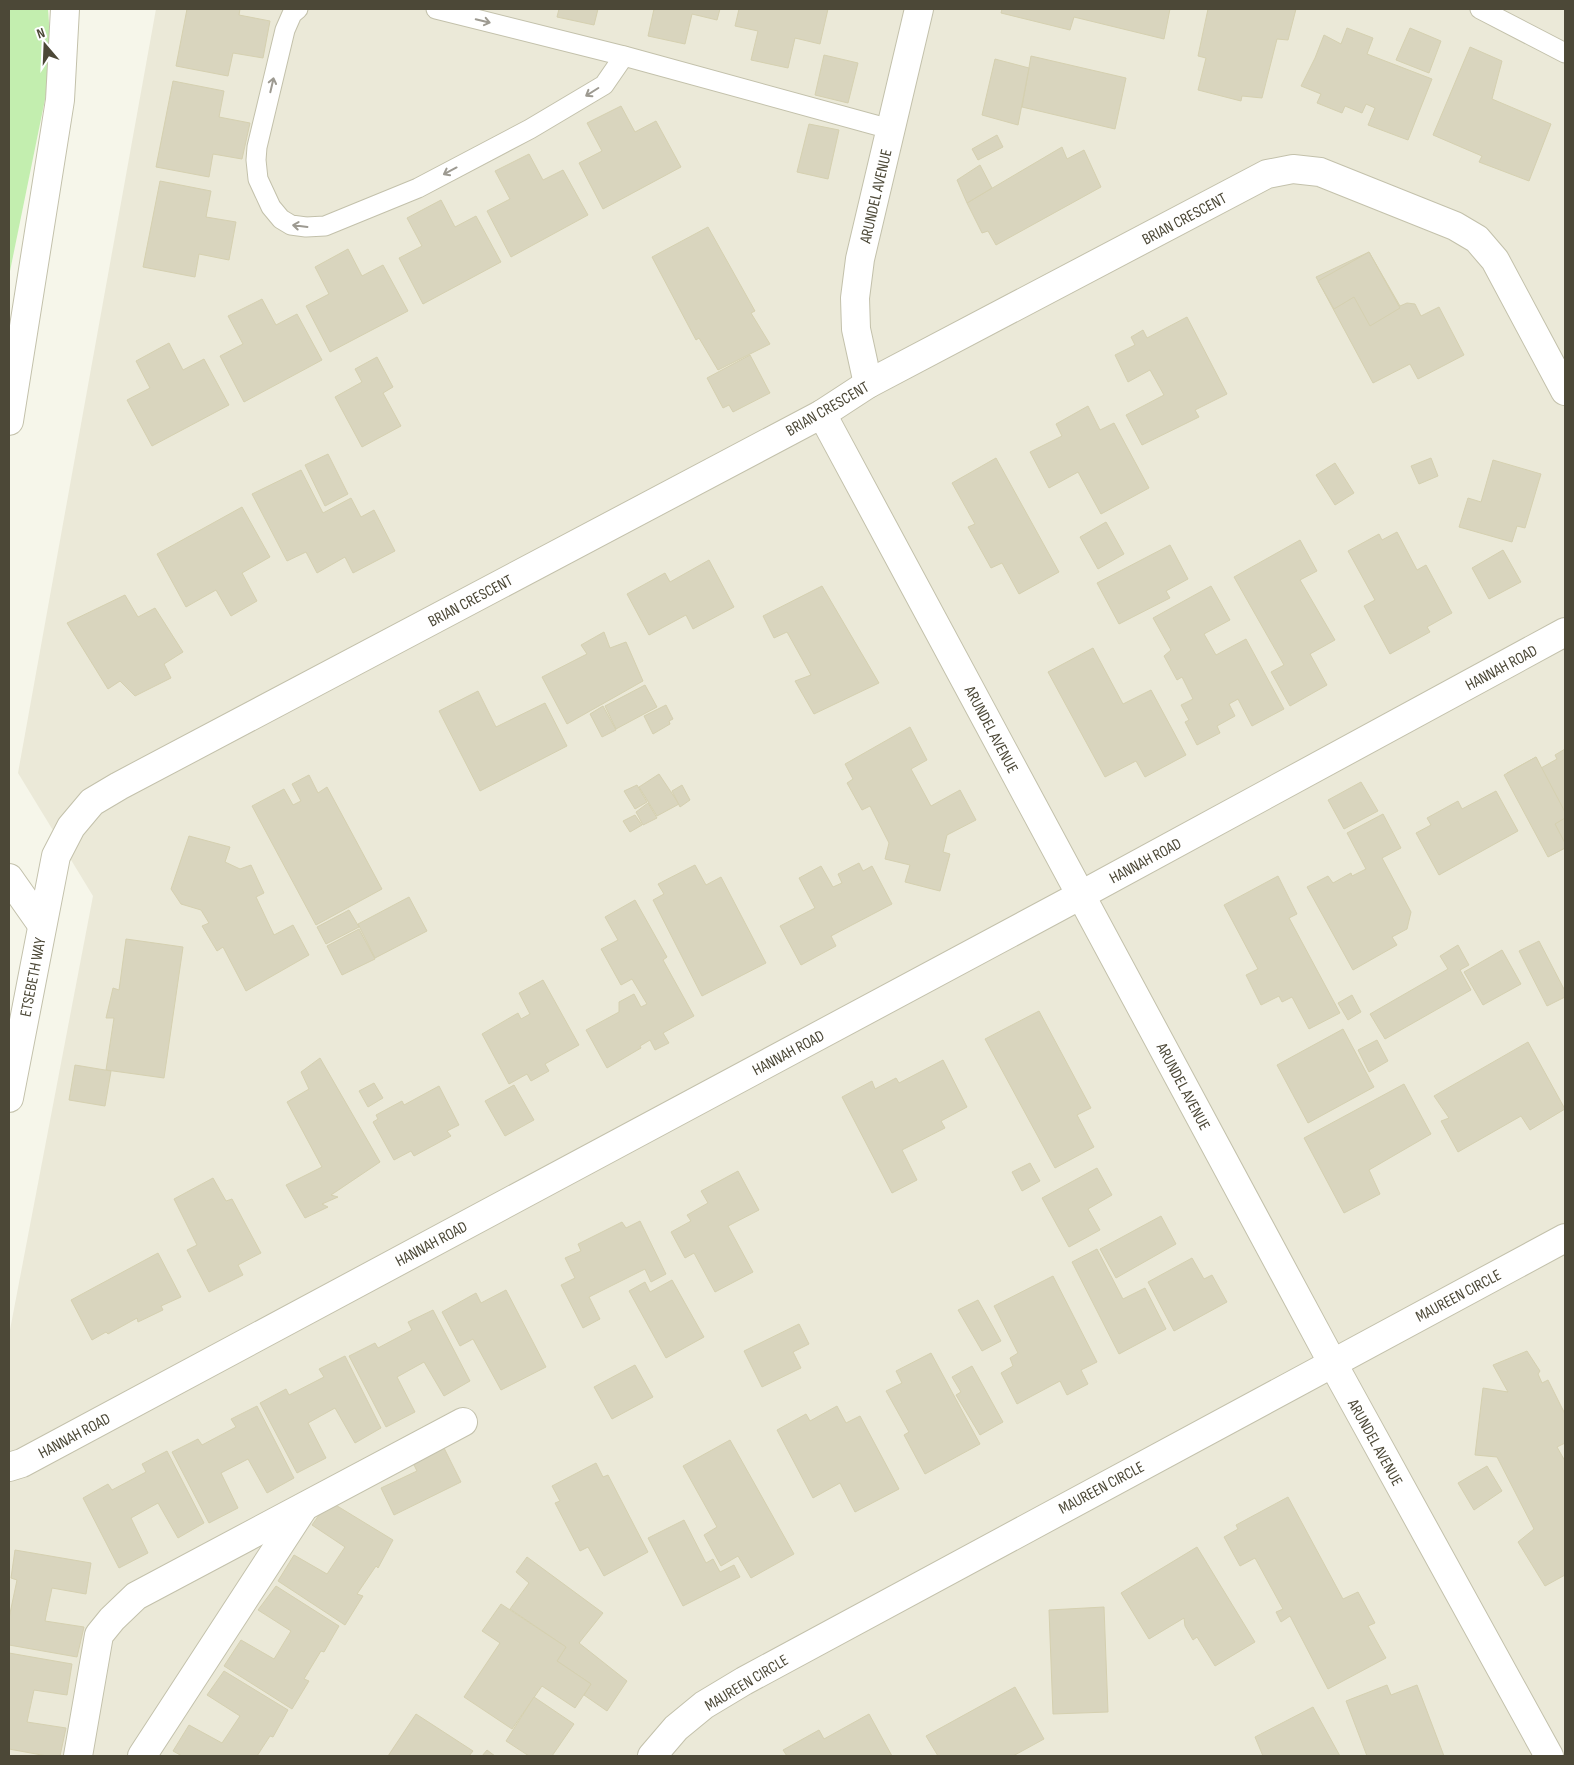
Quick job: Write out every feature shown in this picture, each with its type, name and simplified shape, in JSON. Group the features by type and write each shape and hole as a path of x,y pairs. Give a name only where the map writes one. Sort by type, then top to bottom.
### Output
{"street":[{"path":"9,421 60,100 65,9"},
{"name":"ARUNDEL AVENUE","path":"868,384 856,329 855,298 860,259 919,9"},
{"name":"BRIAN CRESCENT","path":"56,856 71,827 92,802 120,786 822,414 868,384 1267,174 1293,169 1320,172 1455,226 1477,239 1495,260 1565,391"},
{"name":"ARUNDEL AVENUE","path":"822,414 1332,1362 1549,1756"},
{"name":"HANNAH ROAD","path":"9,1467 22,1463 1081,895 1565,632"},
{"name":"ETSEBETH WAY","path":"9,1098 56,856"},
{"path":"9,878 42,925"},
{"name":"MAUREEN CIRCLE","path":"652,1756 676,1728 704,1705 744,1681 1332,1362 1565,1238"},
{"path":"78,1756 99,1635 112,1619 136,1596 463,1422"},
{"path":"142,1756 303,1507"}],"lane":[{"path":"298,9 292,14 285,30 257,146 256,160 258,180 271,207 281,219 291,225 306,227 326,226 418,188 530,129 604,85 624,56"},
{"path":"436,9 624,56 890,129"},
{"path":"1480,9 1565,54"}],"shaded area":[{"path":"156,9 1565,9 1565,1756 9,1756 9,1335 93,896 18,773"}],"green space":[{"path":"9,9 48,9 52,65 9,276"}],"building":[{"path":"187,9 240,9 239,15 270,21 263,58 233,53 228,76 176,66"},
{"path":"559,9 598,9 594,25 557,17"},
{"path":"654,9 720,9 717,20 692,14 685,44 648,36"},
{"path":"739,9 828,9 820,44 795,38 788,68 751,60 758,31 735,26"},
{"path":"1002,9 1170,9 1164,39 1074,17 1070,30 1001,13"},
{"path":"1208,9 1296,9 1288,40 1277,39 1262,98 1242,96 1241,101 1198,90 1206,58 1198,56"},
{"path":"1347,28 1373,38 1367,54 1432,79 1408,140 1368,125 1375,108 1366,104 1362,113 1345,106 1342,113 1317,103 1321,94 1301,86 1324,35 1341,44"},
{"path":"1410,28 1441,41 1429,73 1396,60"},
{"path":"1470,47 1502,61 1492,99 1551,124 1529,181 1479,162 1482,156 1433,135"},
{"path":"824,55 858,63 848,103 815,95"},
{"path":"1031,56 1126,78 1115,129 1022,107"},
{"path":"995,59 1029,68 1018,125 982,115"},
{"path":"173,81 224,91 219,117 250,123 242,159 213,154 209,177 156,167"},
{"path":"621,106 635,132 656,121 681,167 603,209 579,163 602,151 587,123"},
{"path":"809,124 839,130 828,179 797,172"},
{"path":"997,135 1003,147 978,160 972,149"},
{"path":"1062,147 1067,159 1084,150 1101,187 996,245 988,231 982,233 967,203"},
{"path":"529,154 543,180 563,170 588,215 511,257 487,211 510,199 495,171"},
{"path":"980,165 992,188 967,203 957,180"},
{"path":"160,181 211,191 206,217 236,222 229,260 199,254 195,277 143,267"},
{"path":"441,200 455,227 476,216 501,262 423,304 399,258 422,246 407,218"},
{"path":"708,227 755,311 751,313 770,344 718,370 699,338 696,340 652,257"},
{"path":"348,249 362,276 383,265 408,311 330,352 306,306 329,294 315,267"},
{"path":"1369,252 1400,306 1407,303 1415,304 1421,316 1439,307 1464,355 1418,379 1410,364 1373,383 1316,277"},
{"path":"1369,252 1400,308 1370,326 1354,297 1334,309 1318,281"},
{"path":"262,299 276,325 297,314 322,360 244,402 220,356 243,344 228,316"},
{"path":"1187,317 1227,394 1195,410 1199,417 1142,445 1126,415 1164,395 1150,370 1128,382 1115,355 1135,345 1131,337 1143,330 1147,338"},
{"path":"169,343 183,370 204,359 229,405 152,446 127,400 150,388 136,361"},
{"path":"750,355 770,393 733,412 729,405 723,408 707,378"},
{"path":"377,357 393,387 383,393 401,426 362,447 335,397 362,382 355,369"},
{"path":"1088,406 1100,430 1114,423 1149,488 1101,514 1078,472 1049,488 1030,452 1062,436 1056,424"},
{"path":"328,454 348,494 325,506 305,465"},
{"path":"996,458 1059,572 1019,594 1002,563 991,568 968,527 975,524 952,483"},
{"path":"1431,458 1438,476 1419,484 1411,466"},
{"path":"1493,460 1541,474 1525,528 1517,526 1512,542 1459,527 1468,498 1481,502"},
{"path":"1335,463 1354,493 1335,505 1316,475"},
{"path":"301,470 323,513 351,498 361,517 374,510 395,551 353,573 345,557 317,573 306,552 287,561 252,494"},
{"path":"242,507 270,557 242,573 257,601 231,616 216,590 186,607 157,554"},
{"path":"1106,522 1124,554 1098,569 1080,537"},
{"path":"1397,532 1417,570 1426,565 1452,613 1427,627 1430,632 1390,654 1364,606 1375,600 1348,551 1379,534 1382,540"},
{"path":"1300,540 1317,571 1300,580 1335,640 1310,654 1327,685 1290,706 1271,672 1284,665 1234,577"},
{"path":"1170,545 1188,579 1166,591 1170,598 1119,624 1097,583"},
{"path":"1503,550 1521,582 1489,599 1472,568"},
{"path":"709,560 734,607 693,629 686,615 649,635 627,594 665,573 670,582"},
{"path":"822,586 879,683 814,714 795,681 811,675 787,632 774,638 763,616"},
{"path":"1211,586 1230,620 1204,634 1216,655 1246,639 1284,709 1252,726 1238,699 1229,704 1235,716 1217,726 1220,733 1197,745 1185,722 1189,720 1181,705 1193,699 1182,677 1177,680 1164,656 1171,650 1153,618"},
{"path":"125,595 138,617 155,608 183,652 164,664 171,678 135,696 120,681 108,689 67,623"},
{"path":"604,632 610,648 626,642 643,681 567,724 542,677 587,654 581,645"},
{"path":"1093,648 1123,704 1151,690 1186,755 1145,777 1136,761 1105,777 1048,672"},
{"path":"645,685 657,707 616,729 605,706"},
{"path":"478,691 496,727 545,703 567,746 480,791 439,711"},
{"path":"666,705 673,719 669,721 670,724 653,734 644,716"},
{"path":"603,706 616,730 602,737 590,714"},
{"path":"910,727 927,760 911,769 931,806 960,790 976,820 947,835 943,852 950,854 940,891 905,882 910,865 885,859 889,843 870,806 862,810 847,783 853,779 845,764"},
{"path":"1565,749 1565,848 1551,855 1507,773 1536,757 1541,768 1557,759 1555,755"},
{"path":"1536,757 1565,812 1565,818 1555,824 1565,843 1565,848 1548,857 1504,775"},
{"path":"659,774 679,804 657,816 639,787"},
{"path":"309,775 318,793 327,787 382,889 316,925 252,806 284,789 293,805 301,801 292,784"},
{"path":"1361,782 1378,811 1344,829 1328,800"},
{"path":"637,785 647,802 635,809 624,791"},
{"path":"682,785 690,800 680,807 672,791"},
{"path":"1496,791 1518,831 1439,875 1416,833 1431,825 1427,818 1458,801 1462,809"},
{"path":"648,803 657,818 643,825 636,812"},
{"path":"1383,814 1401,848 1382,858 1411,912 1407,929 1392,937 1397,945 1353,970 1307,887 1328,876 1333,883 1351,873 1352,876 1366,869 1347,833"},
{"path":"635,815 642,825 630,832 623,821"},
{"path":"189,836 230,847 225,862 240,869 251,865 264,893 256,897 274,935 293,925 309,955 246,991 223,947 217,951 202,926 209,923 201,910 181,904 171,889"},
{"path":"859,863 863,871 872,866 892,904 831,936 836,946 801,965 780,926 815,908 799,878 821,866 833,887 842,883 838,874"},
{"path":"695,865 706,885 721,877 766,963 702,996 653,900 664,894 658,884"},
{"path":"1278,876 1297,914 1289,918 1340,1013 1309,1029 1292,997 1282,1002 1279,996 1261,1005 1246,975 1258,969 1224,905"},
{"path":"409,897 427,931 375,958 358,924"},
{"path":"635,900 667,957 663,960 694,1016 663,1033 669,1043 655,1050 650,1040 640,1046 641,1048 607,1068 586,1030 619,1012 619,1002 634,994 641,1007 647,1004 632,979 621,985 601,949 618,940 605,917"},
{"path":"349,910 359,927 326,944 317,927"},
{"path":"359,929 375,959 342,975 327,946"},
{"path":"126,939 183,947 164,1078 106,1070 114,1018 106,1018 113,988 119,990"},
{"path":"1539,941 1565,991 1565,997 1547,1006 1519,951"},
{"path":"1458,945 1469,965 1460,970 1471,990 1385,1039 1370,1014 1448,969 1440,956"},
{"path":"1502,950 1521,984 1483,1005 1464,972"},
{"path":"543,980 579,1045 545,1064 549,1071 531,1081 527,1074 509,1084 482,1034 518,1013 521,1019 530,1014 519,993"},
{"path":"1352,995 1361,1012 1348,1020 1338,1003"},
{"path":"1039,1011 1091,1108 1077,1115 1094,1147 1055,1168 985,1039"},
{"path":"1343,1029 1374,1087 1308,1123 1277,1065"},
{"path":"1377,1040 1388,1061 1369,1072 1358,1050"},
{"path":"1528,1042 1565,1109 1530,1130 1521,1116 1458,1152 1441,1121 1449,1118 1434,1096"},
{"path":"320,1058 380,1162 331,1195 338,1197 322,1204 328,1207 305,1218 286,1185 322,1167 287,1102 309,1089 301,1072"},
{"path":"943,1060 967,1107 941,1121 945,1128 902,1150 917,1180 892,1193 842,1097 872,1081 875,1089 896,1078 899,1083"},
{"path":"75,1065 111,1071 105,1106 69,1100"},
{"path":"374,1083 383,1098 368,1107 359,1091"},
{"path":"1404,1084 1431,1134 1369,1170 1380,1194 1344,1213 1304,1138"},
{"path":"514,1085 534,1120 505,1136 485,1101"},
{"path":"439,1086 459,1125 447,1131 451,1136 414,1156 411,1151 394,1160 373,1122 378,1119 376,1115 402,1101 404,1105"},
{"path":"1030,1163 1040,1181 1022,1191 1012,1172"},
{"path":"1097,1168 1112,1195 1088,1209 1100,1230 1069,1247 1042,1198"},
{"path":"738,1171 759,1210 728,1226 753,1272 715,1292 694,1253 685,1258 671,1232 691,1221 687,1215 708,1203 701,1191"},
{"path":"213,1178 226,1201 232,1199 261,1253 238,1265 243,1275 209,1292 187,1250 197,1245 174,1199"},
{"path":"1161,1216 1176,1244 1116,1278 1100,1249"},
{"path":"640,1221 666,1274 651,1282 645,1269 589,1297 600,1319 583,1328 561,1285 575,1278 565,1258 581,1251 578,1244 622,1222 626,1228"},
{"path":"1097,1249 1123,1299 1145,1288 1166,1329 1119,1354 1072,1262"},
{"path":"158,1253 181,1297 161,1306 163,1310 138,1322 137,1318 108,1334 106,1332 92,1340 71,1300"},
{"path":"1192,1258 1204,1279 1212,1275 1227,1302 1174,1331 1148,1282"},
{"path":"1053,1276 1097,1362 1081,1370 1088,1384 1067,1395 1060,1381 1017,1404 1001,1373 1013,1366 1010,1358 1018,1353 994,1306"},
{"path":"672,1280 704,1337 666,1358 629,1291 645,1282 650,1292"},
{"path":"506,1290 546,1367 501,1390 473,1339 460,1346 442,1312 476,1293 481,1303"},
{"path":"978,1300 1001,1341 982,1351 958,1310"},
{"path":"433,1310 470,1381 444,1396 424,1362 397,1377 415,1412 386,1427 349,1356 375,1343 378,1348 412,1330 408,1322"},
{"path":"799,1324 809,1344 793,1352 801,1368 762,1387 744,1351"},
{"path":"1527,1351 1540,1371 1538,1374 1542,1383 1548,1380 1565,1414 1565,1443 1557,1447 1565,1461 1565,1575 1545,1586 1518,1542 1534,1529 1497,1457 1475,1455 1483,1388 1508,1392 1493,1365"},
{"path":"931,1353 980,1444 925,1474 904,1435 909,1432 886,1391 902,1383 896,1371"},
{"path":"345,1356 381,1428 355,1443 335,1408 308,1423 326,1458 297,1473 260,1403 286,1389 289,1395 324,1377 319,1369"},
{"path":"635,1365 653,1397 612,1419 594,1387"},
{"path":"972,1366 1003,1422 980,1435 956,1395 961,1392 952,1377"},
{"path":"257,1406 294,1478 267,1493 248,1459 221,1473 238,1508 209,1523 172,1452 198,1439 202,1445 236,1427 231,1419"},
{"path":"837,1406 846,1423 860,1416 899,1489 855,1512 840,1483 813,1498 777,1430 806,1414 810,1421"},
{"path":"440,1440 461,1482 394,1515 381,1488 417,1471 409,1455"},
{"path":"730,1440 794,1554 751,1578 738,1556 721,1566 704,1535 717,1527 683,1466"},
{"path":"167,1451 204,1523 178,1538 158,1503 131,1518 148,1553 119,1568 83,1498 108,1484 112,1490 146,1472 142,1464"},
{"path":"596,1463 603,1477 608,1475 648,1552 604,1576 588,1547 580,1551 555,1503 560,1501 552,1486"},
{"path":"1487,1466 1502,1491 1474,1510 1458,1483"},
{"path":"1288,1497 1343,1599 1358,1592 1375,1623 1368,1626 1386,1658 1328,1689 1290,1616 1281,1622 1276,1612 1283,1609 1255,1558 1240,1566 1224,1537 1238,1529 1236,1525"},
{"path":"329,1501 393,1540 378,1568 376,1566 357,1594 363,1596 345,1625 278,1581 294,1555 327,1574 345,1547 312,1525"},
{"path":"684,1520 706,1563 713,1559 720,1572 734,1565 740,1577 683,1606 648,1538"},
{"path":"1197,1547 1255,1642 1215,1666 1197,1637 1193,1640 1185,1626 1184,1618 1149,1639 1121,1593"},
{"path":"15,1550 91,1563 86,1594 52,1588 45,1621 84,1627 77,1657 9,1645 9,1618 17,1580 11,1578"},
{"path":"527,1557 603,1613 579,1643 627,1681 607,1711 584,1695 591,1684 557,1661 566,1647 510,1609 529,1583 516,1572"},
{"path":"276,1586 339,1626 324,1652 321,1651 304,1679 309,1681 292,1709 224,1666 241,1640 274,1659 291,1631 258,1610"},
{"path":"501,1604 566,1647 557,1661 591,1684 575,1708 542,1686 512,1729 464,1697 500,1643 482,1631"},
{"path":"1104,1607 1108,1712 1053,1714 1049,1610"},
{"path":"9,1653 72,1664 67,1695 34,1690 27,1722 66,1728 60,1756 47,1756 9,1749"},
{"path":"224,1671 288,1710 273,1737 270,1736 257,1756 182,1756 173,1751 189,1725 222,1743 240,1716 207,1695"},
{"path":"1387,1685 1391,1695 1417,1685 1444,1756 1367,1756 1346,1701"},
{"path":"1015,1687 1044,1739 1013,1756 938,1756 926,1736"},
{"path":"534,1697 574,1724 552,1756 529,1756 506,1741"},
{"path":"1313,1707 1340,1756 1263,1756 1255,1737"},
{"path":"416,1714 473,1751 469,1756 388,1756"},
{"path":"869,1714 892,1756 787,1756 783,1750 819,1730 824,1739"},
{"path":"487,1750 495,1756 482,1756"}]}
